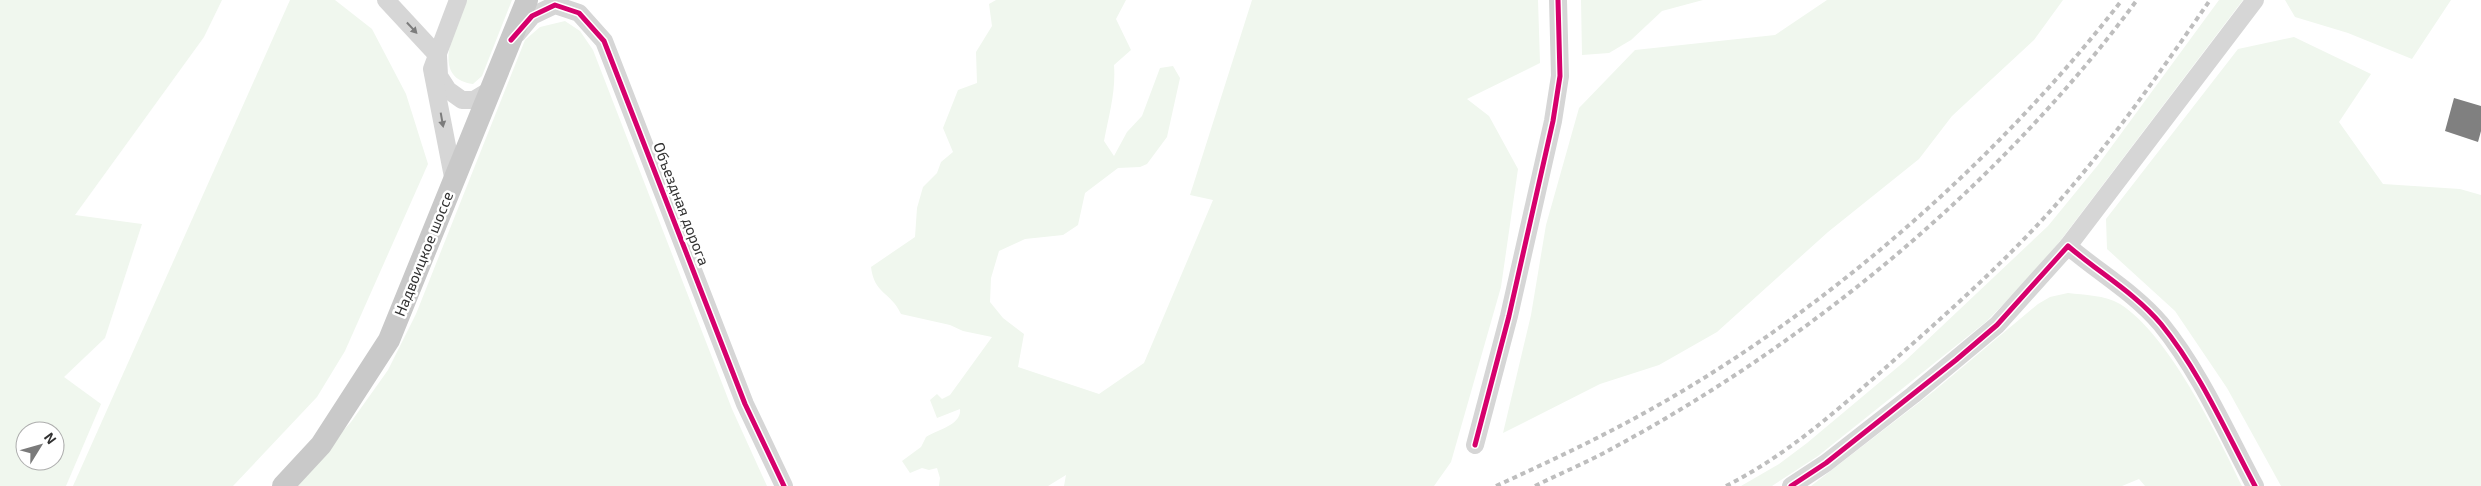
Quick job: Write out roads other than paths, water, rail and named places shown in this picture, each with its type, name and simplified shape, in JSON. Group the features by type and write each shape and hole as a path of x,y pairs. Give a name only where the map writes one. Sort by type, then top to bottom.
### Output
{"main road":[{"name":"Надвоицкое шоссе","path":"283,486 320,444 389,340 528,0"}],"street":[{"path":"386,0 438,56 439,76 448,90 462,100 474,100 492,89"},
{"path":"454,182 432,69 458,0"},
{"path":"580,0 604,41"},
{"path":"1475,445 1509,316 1553,121 1560,76 1558,0"},
{"path":"1791,486 1826,463 1997,325 2068,246 2255,0"},
{"name":"Объездная дорога","path":"511,40 532,16 555,4 579,13 604,41 745,404 784,486"},
{"path":"2068,246 2098,272 2128,293 2161,324 2189,365 2255,486"}],"railway":[{"path":"1496,486 1620,426 1705,377 1772,333 1837,285 1900,233 2019,120 2072,61 2122,0"},
{"path":"1535,486 1604,453 1687,405 1760,358 1831,307 1899,252 1965,194 2026,132 2084,67 2137,0"},
{"path":"1726,486 1771,460 1833,413 1931,327 2007,256 2066,194 2088,167 2151,84 2210,0"}]}
